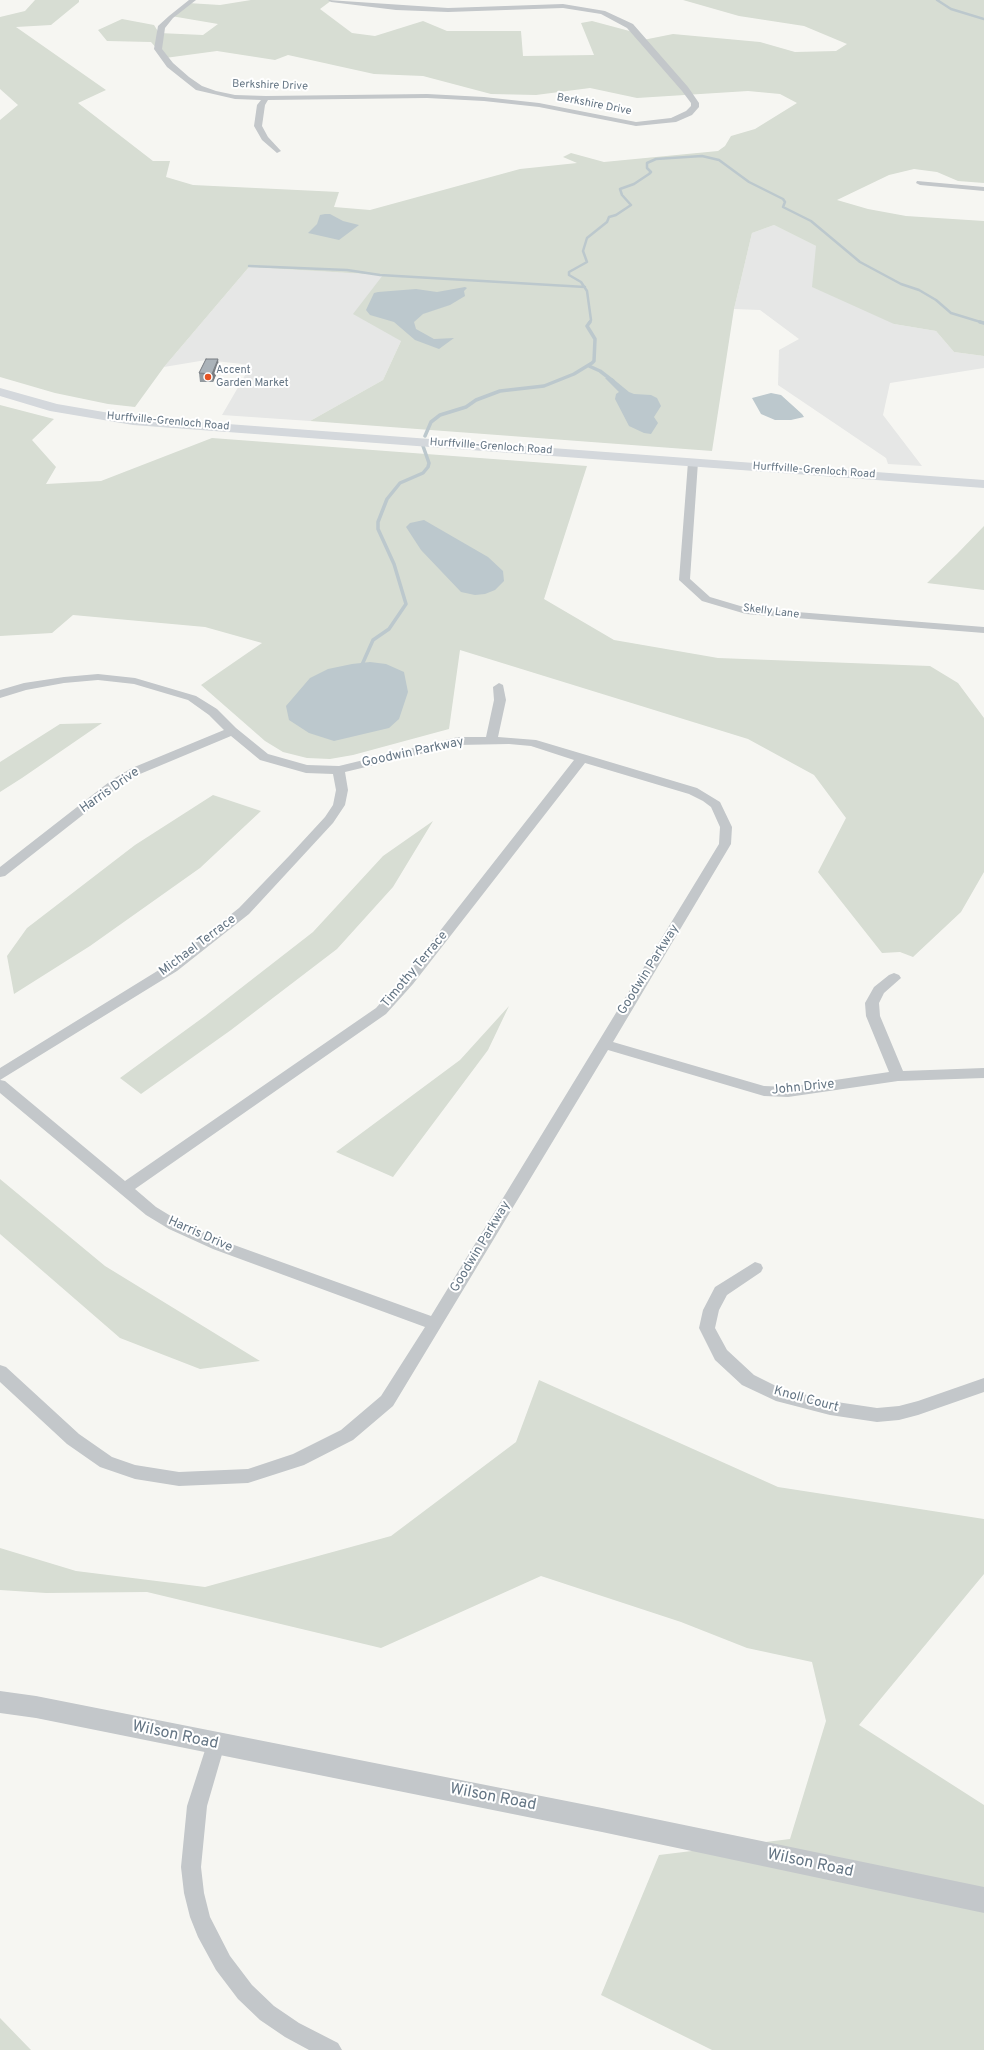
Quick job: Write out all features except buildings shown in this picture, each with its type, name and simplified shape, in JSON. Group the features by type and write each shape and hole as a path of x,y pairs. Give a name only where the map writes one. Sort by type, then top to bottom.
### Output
{"main road":[{"name":"Hurffville-Grenloch Road","path":"0,392 55,408 133,421 984,484"}],"street":[{"name":"Berkshire Drive","path":"193,0 171,17 161,28 158,48 170,66 199,88 214,93 235,97 266,98 427,96 484,99 539,105 636,124 674,120 690,113 695,107 695,103 685,89 630,26 618,18 603,12 563,6 448,10 409,9 380,7 331,0"},
{"path":"266,98 261,105 258,126 265,138 277,151"},
{"path":"920,183 984,189"},
{"name":"Skelly Lane","path":"694,462 684,580 706,599 746,611 984,630"},
{"name":"Goodwin Parkway","path":"0,694 24,687 64,680 98,677 135,681 192,698 213,712 232,731 264,757 306,769 339,770 458,741 491,740 532,743 693,791 707,798 722,814 726,827 725,844 435,1324 387,1401 347,1435 298,1460 248,1476 208,1479 179,1478 135,1472 106,1462 73,1439 0,1372"},
{"path":"491,740 500,700 499,687"},
{"name":"Harris Drive","path":"0,873 117,782 136,771 232,731"},
{"name":"Timothy Terrace","path":"124,1189 381,1011 408,981 582,758"},
{"name":"Michael Terrace","path":"0,1075 172,968 244,911 329,820 339,805 342,790 339,770"},
{"path":"894,978 879,990 872,1003 873,1016 898,1076"},
{"name":"John Drive","path":"603,1044 764,1092 788,1092 898,1076 984,1073"},
{"name":"Harris Drive","path":"0,1086 151,1211 174,1225 218,1245 435,1324"},
{"name":"Knoll Court","path":"755,1268 721,1291 711,1310 708,1328 721,1354 748,1380 776,1394 830,1408 877,1415 899,1413 918,1408 984,1385"},
{"name":"Wilson Road","path":"0,1702 36,1707 602,1820 984,1900"},
{"path":"216,1744 197,1806 194,1836 192,1867 194,1893 200,1916 208,1937 223,1963 245,1992 267,2013 292,2030 331,2050"}],"shaded area":[{"path":"35,0 79,0 79,2 51,25 16,27 106,90 78,103 153,161 170,161 166,177 193,185 339,192 334,207 370,210 520,169 577,163 563,157 571,153 604,162 718,151 725,146 731,136 755,129 797,103 780,94 748,91 637,98 590,88 536,95 491,94 423,76 374,74 288,55 275,60 217,51 165,58 151,42 107,41 98,30 122,19 154,25 159,33 203,35 218,24 171,16 188,3 220,5 251,0 332,0 320,9 352,33 375,36 423,21 447,31 521,31 523,56 594,55 581,23 592,21 637,33 643,40 673,34 760,42 795,52 836,51 847,44 804,26 739,16 683,0 984,0 984,183 958,181 937,172 914,169 889,175 837,200 868,209 906,216 984,221 984,356 954,352 936,331 894,324 812,287 816,246 774,225 752,233 734,309 712,451 310,421 383,380 401,341 353,314 383,275 249,267 164,367 135,407 108,404 55,393 0,377 0,120 18,105 0,89 0,17 25,11"},
{"path":"330,214 343,221 359,225 339,240 308,233 317,224 320,215"},
{"path":"774,225 816,246 894,324 936,331 954,352 984,356 984,368 890,383 883,415 922,466 888,464 886,458 778,385 779,350 799,339 760,310 734,309 752,233"},
{"path":"249,267 384,275 401,341 383,380 310,421 222,415 251,365 206,360 164,367"},
{"path":"465,287 467,288 464,291 465,296 450,305 423,314 414,322 416,329 434,339 454,338 439,349 415,340 394,322 370,315 366,310 374,293 378,292 416,289 437,292"},
{"path":"605,378 612,378 629,392 634,394 651,395 657,398 661,406 654,417 658,423 651,434 644,433 629,426 615,399 616,394 619,392"},
{"path":"771,393 781,395 804,417 791,420 775,420 761,414 752,398"},
{"path":"0,405 54,419 32,440 56,467 46,484 101,481 212,438 587,466 544,599 614,640 718,658 930,666 958,683 984,718 984,872 961,912 913,957 900,952 882,953 818,872 846,818 814,775 748,739 460,650 449,729 353,755 330,759 307,758 283,752 265,741 201,685 262,643 205,627 73,615 52,633 0,636"},
{"path":"424,520 488,557 503,571 504,581 495,590 485,594 475,595 461,592 421,550 406,527 410,523"},
{"path":"984,526 984,590 927,583 957,554"},
{"path":"370,662 386,664 404,672 408,692 399,719 389,728 334,741 309,733 289,720 286,706 310,678 328,669"},
{"path":"102,723 0,792 0,762 60,724"},
{"path":"213,795 261,811 200,868 90,946 14,994 7,956 27,928 135,845"},
{"path":"433,821 393,887 337,949 231,1030 141,1094 120,1078 205,1016 313,932 383,856"},
{"path":"509,1006 488,1050 393,1177 336,1152 460,1060"},
{"path":"0,1179 105,1266 260,1361 200,1369 120,1338 0,1234"},
{"path":"539,1380 778,1487 984,1519 984,1574 859,1725 984,1805 984,2050 712,2050 601,1995 659,1855 790,1839 826,1721 812,1662 747,1648 681,1622 541,1576 381,1648 147,1592 46,1593 0,1590 0,1548 76,1571 205,1587 391,1536 516,1442"},
{"path":"0,2018 31,2050 0,2050"}],"waterway":[{"path":"937,0 951,9 984,19"},
{"path":"584,287 581,282 569,275 569,272 587,262 583,251 587,238 607,222 609,217 616,215 631,205 622,195 620,189 634,184 649,174 651,172 647,168 647,163 656,159 702,156 719,160 749,182 783,199 785,202 783,207 811,221 860,262 901,284 919,290 936,300 951,313 984,323 980,322"},
{"path":"249,266 347,270 380,275 584,287"},
{"path":"584,287 587,291 591,320 589,323"},
{"path":"425,436 431,422 440,415 466,407 476,400 500,391 544,386 574,374 592,363 594,361 595,339 587,326 590,322"},
{"path":"589,366 600,371 613,381"},
{"path":"361,667 373,640 389,629 406,604 394,564 378,529 378,522 387,499 400,483 423,473 428,467 429,463 423,446"}],"place":[{"name":"Accent Garden Market","path":"208,377"}]}
